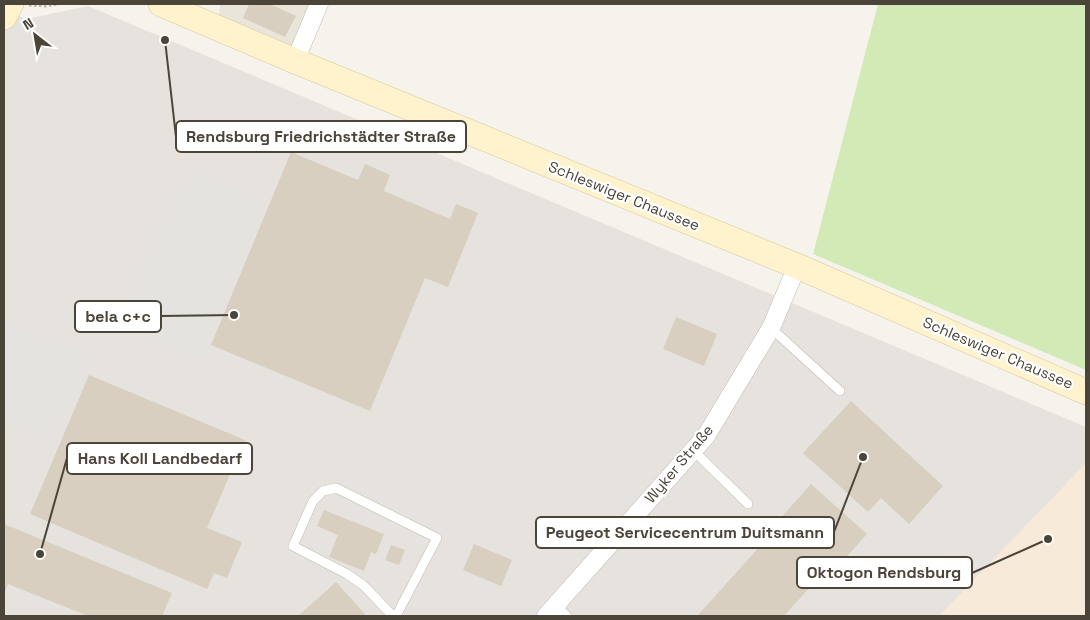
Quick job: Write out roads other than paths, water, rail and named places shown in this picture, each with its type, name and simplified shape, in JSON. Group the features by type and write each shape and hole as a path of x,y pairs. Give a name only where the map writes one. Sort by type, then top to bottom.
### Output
{"main road":[{"path":"4,17 11,4"},
{"name":"Schleswiger Chaussee","path":"161,4 295,61 798,266 1086,392"}],"street":[{"path":"295,61 319,4"},
{"name":"Wyker Straße","path":"556,613 706,436 771,328 798,266"}],"lane":[{"path":"771,328 840,391"},
{"path":"693,450 748,504"},
{"path":"336,488 437,538 394,616 362,585 347,574 293,546 313,501 323,491 336,488"}],"place":[{"name":"Rendsburg Friedrichstädter Straße","path":"165,40"},
{"name":"bela c+c","path":"234,315"},
{"name":"Peugeot Servicecentrum Duitsmann","path":"863,457"},
{"name":"Oktogon Rendsburg","path":"1048,539"},
{"name":"Hans Koll Landbedarf","path":"40,554"}]}
